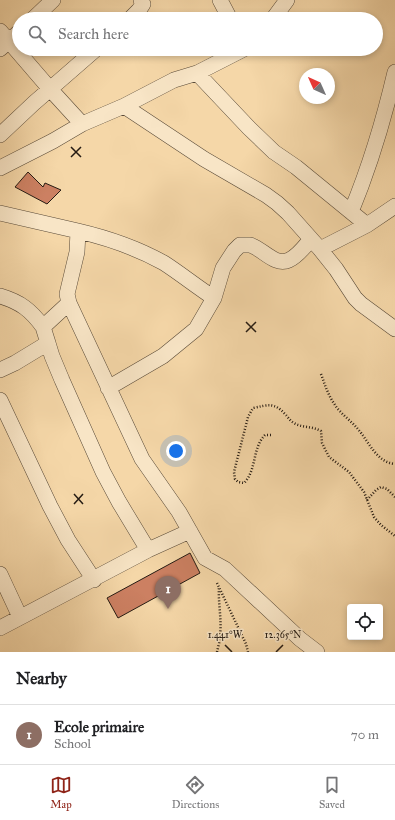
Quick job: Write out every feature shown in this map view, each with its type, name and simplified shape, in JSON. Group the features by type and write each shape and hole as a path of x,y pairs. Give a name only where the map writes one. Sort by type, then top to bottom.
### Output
{"street":[{"path":"40,12 53,0"},
{"path":"137,12 142,7 142,0"},
{"path":"220,0 226,12"},
{"path":"278,12 287,0"},
{"path":"22,56 82,124"},
{"path":"0,136 88,56"},
{"path":"0,168 82,124 124,106 174,80 196,72 229,56"},
{"path":"196,72 274,152 296,167 367,225"},
{"path":"351,212 375,145 395,72"},
{"path":"124,106 204,159 266,195 288,213 336,269 355,298 395,329"},
{"path":"108,388 163,356 196,329 214,298 223,268 234,251 240,245 250,245 271,258 283,262 316,244 367,225 395,206"},
{"path":"0,214 104,237 146,254 164,264 214,298"},
{"path":"78,231 77,252 67,294 68,303 142,459 179,512 205,558 225,569 300,639 317,652"},
{"path":"0,296 9,299 29,310 35,315 42,327 62,380 103,472 148,550"},
{"path":"42,327 68,303"},
{"path":"0,370 48,343"},
{"path":"0,400 50,506 68,540 94,580"},
{"path":"0,628 94,580 148,550 190,531"},
{"path":"0,574 20,617"}],"path":[{"path":"321,374 326,390 335,406 361,433 372,450 390,464 395,464"},
{"path":"271,435 265,435 260,440 250,478 244,483 238,482 235,479 234,472 248,417 253,408 267,405 278,407 292,423 300,426 315,427 321,431 322,443 329,457 349,472 364,492 374,517 381,526 395,536"},
{"path":"367,500 376,490 381,487 387,489 395,497"},
{"path":"215,579 246,644 248,652"},
{"path":"217,652 221,624 218,600 219,586"}],"building":[{"path":"28,172 43,187 45,183 61,190 47,204 15,187"},
{"path":"190,553 200,573 118,618 107,598"}],"place":[{"name":"Ecole primaire","path":"168,609"}]}
